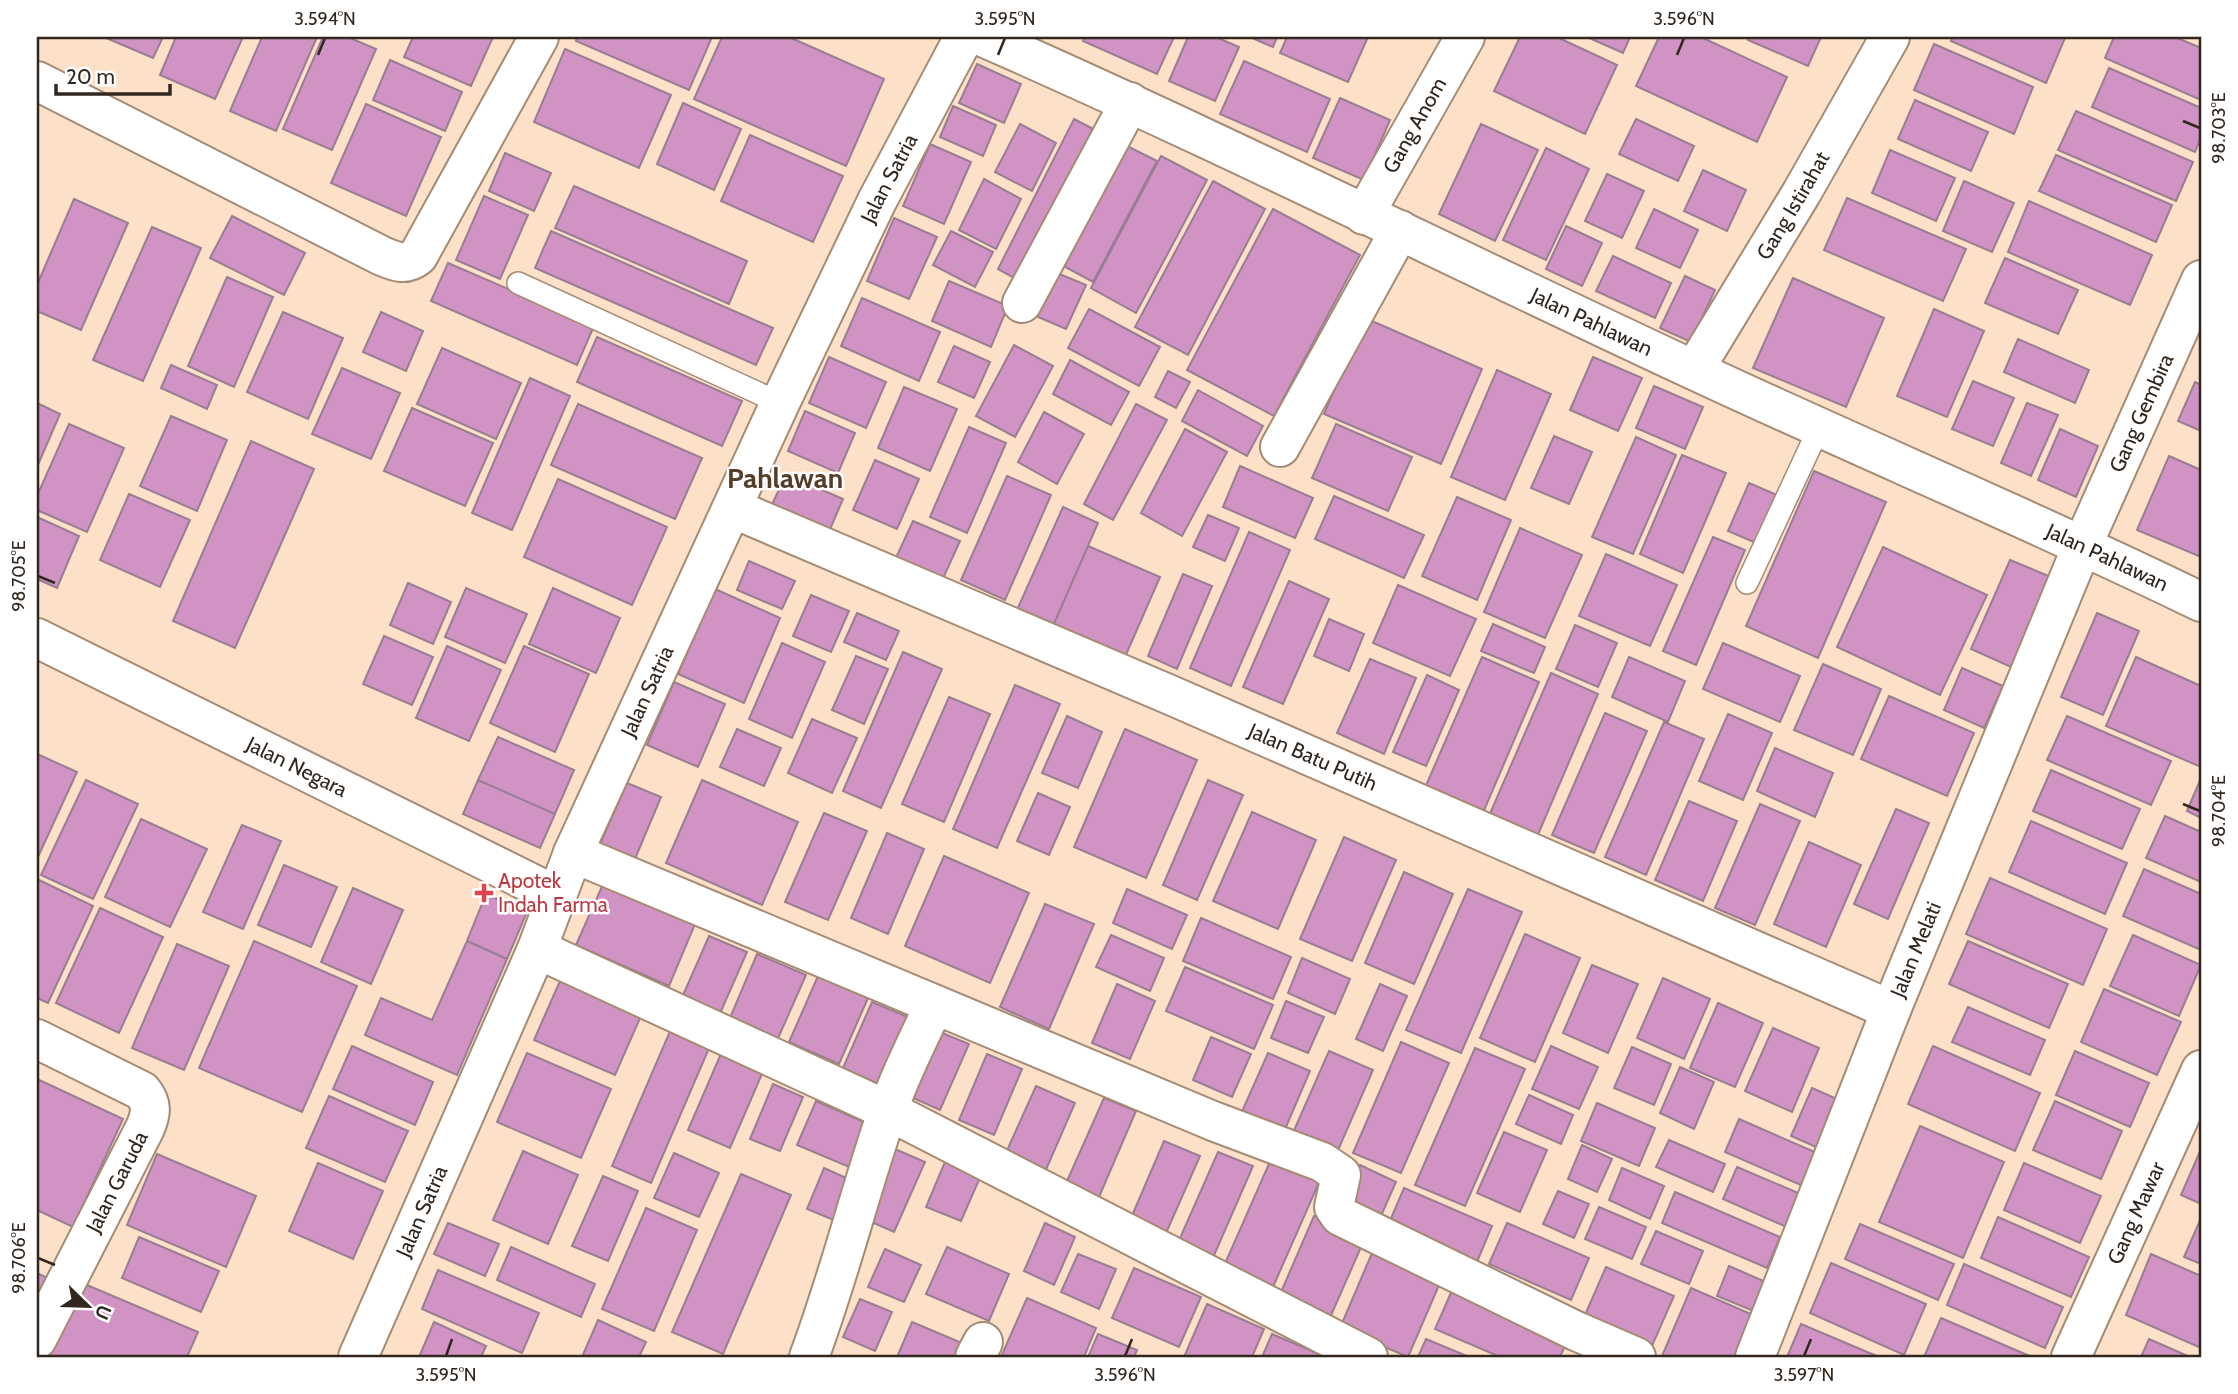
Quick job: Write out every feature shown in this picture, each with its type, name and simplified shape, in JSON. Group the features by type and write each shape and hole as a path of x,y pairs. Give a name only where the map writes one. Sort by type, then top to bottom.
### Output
{"street":[{"path":"37,81 382,256 404,263 411,262 418,256 428,240 539,37"},
{"name":"Jalan Satria","path":"358,1357 537,948 573,853 780,403 877,201 964,37"},
{"name":"Jalan Pahlawan","path":"983,37 1130,102 1819,428 2083,544 2201,602"},
{"name":"Gang Anom","path":"1364,215 1465,37"},
{"name":"Gang Istirahat","path":"1695,370 1802,192 1890,37"},
{"path":"1022,303 1130,102"},
{"path":"1280,447 1400,230"},
{"name":"Gang Gembira","path":"2083,544 2201,280"},
{"name":"Jalan Batu Putih","path":"732,509 1200,708 1891,1010"},
{"name":"Jalan Melati","path":"1755,1357 1891,1010 2083,544"},
{"name":"Jalan Negara","path":"37,638 557,896"},
{"path":"573,853 1213,1121 1322,1162 1341,1175 1334,1207 1340,1216 1576,1331 1636,1357"},
{"path":"537,948 887,1110 1368,1357"},
{"path":"809,1357 829,1303 842,1251 887,1110 934,1005"},
{"name":"Jalan Garuda","path":"37,1038 142,1091 148,1098 151,1109 145,1128 37,1339"},
{"name":"Gang Mawar","path":"2071,1357 2201,1070"}],"lane":[{"path":"518,283 780,403"},
{"path":"1747,583 1819,428"}],"building":[{"path":"104,37 163,37 153,58"},
{"path":"176,37 243,37 215,99 160,75"},
{"path":"262,37 317,37 276,131 230,111"},
{"path":"323,37 348,37 376,49 332,150 283,129"},
{"path":"413,37 493,37 471,86 404,57"},
{"path":"577,37 712,37 689,90 576,41"},
{"path":"722,37 789,37 884,79 846,166 694,99"},
{"path":"1085,37 1174,37 1157,74 1083,41"},
{"path":"1188,37 1216,37 1239,47 1215,101 1169,81"},
{"path":"1250,37 1277,37 1273,47"},
{"path":"1287,37 1368,37 1348,82 1280,53"},
{"path":"1520,37 1557,37 1617,65 1585,134 1494,91"},
{"path":"1587,37 1630,37 1623,53"},
{"path":"1659,37 1701,37 1787,77 1757,142 1636,86"},
{"path":"1749,37 1821,37 1808,66 1748,40"},
{"path":"1953,37 2065,38 2046,83 1951,41"},
{"path":"2114,37 2175,37 2201,48 2201,100 2105,58"},
{"path":"1934,44 2033,87 2014,134 1914,90"},
{"path":"565,49 671,95 639,168 534,122"},
{"path":"390,60 462,92 445,131 373,100"},
{"path":"1244,61 1330,99 1307,152 1220,114"},
{"path":"977,64 1021,84 1004,123 959,103"},
{"path":"2109,68 2201,108 2201,137 2195,152 2092,107"},
{"path":"1340,98 1390,120 1364,180 1313,158"},
{"path":"1915,100 1988,132 1971,171 1898,139"},
{"path":"683,103 741,129 714,190 657,164"},
{"path":"366,104 441,137 406,216 331,183"},
{"path":"953,106 996,125 983,156 940,137"},
{"path":"2076,111 2193,162 2176,201 2058,150"},
{"path":"1074,119 1103,134 1025,284 998,269"},
{"path":"1636,119 1694,146 1678,181 1619,154"},
{"path":"1020,124 1056,143 1032,191 995,172"},
{"path":"1481,124 1538,150 1495,241 1439,214"},
{"path":"750,135 843,176 813,242 721,201"},
{"path":"1121,143 1157,161 1093,282 1058,263"},
{"path":"930,144 971,162 944,224 903,206"},
{"path":"1546,148 1589,169 1546,260 1503,240"},
{"path":"1890,150 1955,178 1936,221 1872,193"},
{"path":"505,153 551,173 534,211 489,191"},
{"path":"2056,155 2172,205 2156,242 2039,191"},
{"path":"1161,156 1207,180 1136,313 1091,288"},
{"path":"1703,170 1746,190 1727,231 1684,211"},
{"path":"1607,174 1644,191 1622,238 1585,221"},
{"path":"984,179 1021,199 996,249 959,230"},
{"path":"1213,181 1265,209 1188,355 1135,327"},
{"path":"1964,181 2014,203 1992,252 1943,231"},
{"path":"574,186 747,261 729,304 555,228"},
{"path":"484,196 528,215 500,279 456,260"},
{"path":"1847,198 1966,249 1943,301 1824,250"},
{"path":"74,199 128,223 81,330 37,311 37,285"},
{"path":"2029,201 2152,255 2130,305 2008,252"},
{"path":"1273,209 1360,255 1274,416 1187,370"},
{"path":"1654,209 1698,230 1680,268 1636,248"},
{"path":"232,216 305,253 284,295 210,258"},
{"path":"894,218 937,237 909,299 867,281"},
{"path":"1566,226 1602,243 1582,286 1546,269"},
{"path":"152,227 201,248 143,381 93,360"},
{"path":"551,231 773,328 756,365 535,268"},
{"path":"951,231 993,252 975,287 933,265"},
{"path":"1613,256 1671,283 1655,318 1596,291"},
{"path":"2005,258 2078,290 2058,334 1985,303"},
{"path":"448,263 594,326 577,365 431,301"},
{"path":"1050,270 1086,285 1066,329 1031,314"},
{"path":"1685,276 1715,290 1691,342 1660,328"},
{"path":"227,277 273,297 234,387 188,366"},
{"path":"1793,278 1884,318 1846,407 1753,368"},
{"path":"949,281 1008,306 991,347 932,321"},
{"path":"862,298 940,332 919,381 841,346"},
{"path":"1089,309 1160,347 1139,386 1068,348"},
{"path":"1934,309 1984,331 1947,417 1897,396"},
{"path":"283,312 343,338 308,419 247,392"},
{"path":"381,312 423,331 406,371 363,352"},
{"path":"1365,318 1482,369 1441,464 1324,414"},
{"path":"597,337 742,401 722,446 577,382"},
{"path":"2018,339 2089,370 2075,403 2004,372"},
{"path":"1014,345 1053,366 1015,437 976,416"},
{"path":"954,346 990,362 974,398 938,382"},
{"path":"442,348 521,383 496,439 417,404"},
{"path":"829,357 886,382 866,428 809,403"},
{"path":"1593,357 1642,378 1618,431 1570,410"},
{"path":"1070,360 1129,392 1111,425 1053,394"},
{"path":"171,365 217,385 207,409 161,388"},
{"path":"342,368 400,393 371,459 312,434"},
{"path":"1497,370 1551,394 1505,500 1451,477"},
{"path":"1168,371 1190,382 1176,408 1155,397"},
{"path":"530,378 570,396 512,530 472,513"},
{"path":"1973,381 2014,398 1993,446 1952,429"},
{"path":"2195,382 2201,385 2201,431 2178,421"},
{"path":"1654,386 1703,407 1685,449 1636,428"},
{"path":"904,387 957,409 930,471 878,448"},
{"path":"1198,390 1263,426 1247,456 1182,421"},
{"path":"37,403 60,414 37,467"},
{"path":"2027,403 2058,415 2031,476 2001,463"},
{"path":"578,404 702,458 675,519 551,465"},
{"path":"1136,404 1167,420 1113,520 1084,504"},
{"path":"412,408 493,443 465,506 384,471"},
{"path":"805,411 855,433 838,473 788,451"},
{"path":"1044,412 1084,434 1057,484 1018,462"},
{"path":"171,416 227,440 197,511 140,486"},
{"path":"69,424 124,448 87,532 37,510 37,496"},
{"path":"1336,424 1412,457 1388,511 1312,478"},
{"path":"969,427 1006,443 967,533 930,517"},
{"path":"1185,429 1227,452 1182,536 1141,513"},
{"path":"2060,429 2098,446 2076,497 2038,480"},
{"path":"1554,436 1592,452 1569,504 1531,488"},
{"path":"1636,437 1676,455 1633,554 1592,537"},
{"path":"251,441 314,469 235,648 173,621"},
{"path":"1682,455 1726,473 1683,573 1640,554"},
{"path":"2169,456 2201,470 2201,557 2137,530"},
{"path":"875,460 919,479 897,529 853,510"},
{"path":"1240,466 1313,498 1295,538 1223,507"},
{"path":"1814,471 1886,502 1818,658 1746,626"},
{"path":"786,474 843,499 828,534 770,509"},
{"path":"1007,476 1051,495 1005,600 961,580"},
{"path":"558,479 667,527 632,605 524,557"},
{"path":"1749,483 1777,495 1756,543 1728,531"},
{"path":"129,494 190,520 160,587 100,560"},
{"path":"1334,496 1424,535 1404,578 1315,539"},
{"path":"1457,497 1511,520 1477,600 1422,576"},
{"path":"1063,507 1098,523 1053,626 1017,610"},
{"path":"1208,515 1239,528 1225,561 1193,547"},
{"path":"37,517 79,536 57,588 37,579"},
{"path":"913,521 960,541 941,583 894,562"},
{"path":"1520,528 1582,555 1545,638 1484,612"},
{"path":"1249,532 1290,550 1231,686 1190,668"},
{"path":"1713,537 1745,550 1696,665 1663,651"},
{"path":"1088,546 1160,577 1125,657 1053,626"},
{"path":"1883,547 1987,595 1940,695 1837,647"},
{"path":"1606,554 1677,585 1650,646 1579,616"},
{"path":"2010,560 2051,577 2011,667 1971,649"},
{"path":"749,561 795,581 782,609 737,590"},
{"path":"1183,574 1212,586 1177,669 1148,656"},
{"path":"1289,581 1329,599 1283,704 1243,687"},
{"path":"408,583 451,602 433,644 390,625"},
{"path":"1398,585 1476,619 1450,676 1373,643"},
{"path":"466,588 527,614 505,663 445,637"},
{"path":"553,588 620,618 596,673 529,644"},
{"path":"715,589 780,618 744,703 678,674"},
{"path":"811,595 849,611 831,652 793,636"},
{"path":"857,613 899,631 886,660 844,642"},
{"path":"2097,613 2139,631 2103,715 2061,697"},
{"path":"1329,619 1364,634 1349,671 1314,656"},
{"path":"1493,624 1545,647 1534,673 1481,651"},
{"path":"1575,625 1617,643 1598,687 1556,669"},
{"path":"384,636 433,657 412,705 363,684"},
{"path":"782,643 825,662 792,738 749,719"},
{"path":"1723,643 1800,676 1780,722 1703,689"},
{"path":"447,646 501,670 469,741 416,718"},
{"path":"524,646 589,674 555,752 490,723"},
{"path":"903,652 942,669 881,808 843,791"},
{"path":"856,656 888,669 864,724 832,710"},
{"path":"1482,657 1539,682 1482,815 1424,790"},
{"path":"1629,657 1685,681 1668,722 1612,697"},
{"path":"2136,657 2201,686 2201,767 2106,726"},
{"path":"1370,659 1416,678 1384,754 1337,733"},
{"path":"1823,664 1881,689 1853,755 1794,730"},
{"path":"1962,668 2003,686 1984,728 1944,710"},
{"path":"1551,673 1598,694 1537,837 1489,816"},
{"path":"1427,675 1459,690 1426,766 1393,752"},
{"path":"674,682 725,704 698,767 647,745"},
{"path":"1015,685 1060,704 997,848 953,829"},
{"path":"1889,696 1974,733 1947,796 1861,759"},
{"path":"949,697 990,714 944,822 902,804"},
{"path":"1605,713 1647,731 1594,853 1552,835"},
{"path":"1728,714 1772,733 1743,800 1699,781"},
{"path":"1067,716 1102,732 1078,788 1042,773"},
{"path":"2067,716 2171,761 2151,805 2047,760"},
{"path":"812,719 857,738 832,793 788,773"},
{"path":"1664,722 1704,739 1646,875 1605,857"},
{"path":"737,729 781,748 764,786 720,767"},
{"path":"1125,729 1197,760 1146,878 1074,847"},
{"path":"498,737 574,770 555,814 478,780"},
{"path":"1775,748 1833,773 1815,817 1757,791"},
{"path":"37,754 77,772 37,859"},
{"path":"2051,770 2140,809 2122,849 2033,811"},
{"path":"2201,778 2201,818 2187,811"},
{"path":"86,780 138,804 93,899 41,875"},
{"path":"478,780 555,814 540,848 463,814"},
{"path":"702,780 798,822 762,905 666,863"},
{"path":"1208,780 1243,795 1197,900 1163,885"},
{"path":"627,783 661,797 635,859 600,844"},
{"path":"1038,793 1070,807 1049,855 1017,841"},
{"path":"1689,801 1737,821 1703,901 1655,880"},
{"path":"1760,804 1800,821 1755,925 1715,908"},
{"path":"1896,809 1929,823 1888,919 1854,904"},
{"path":"1252,812 1316,840 1278,929 1213,901"},
{"path":"824,813 867,831 828,920 785,902"},
{"path":"2165,816 2201,832 2201,882 2146,858"},
{"path":"141,819 207,849 170,927 105,897"},
{"path":"2031,821 2127,863 2105,914 2009,872"},
{"path":"242,825 281,841 243,929 203,912"},
{"path":"887,833 924,849 888,934 851,918"},
{"path":"1344,837 1396,860 1352,961 1300,939"},
{"path":"1809,842 1861,865 1826,947 1774,924"},
{"path":"944,856 1029,893 990,983 905,946"},
{"path":"284,865 337,887 311,947 258,925"},
{"path":"2144,869 2201,894 2201,950 2123,916"},
{"path":"1404,872 1453,894 1414,984 1365,963"},
{"path":"1990,878 2107,929 2083,985 1966,934"},
{"path":"37,879 93,906 48,1003 37,998"},
{"path":"603,884 695,924 669,986 576,945"},
{"path":"353,888 403,910 371,984 321,962"},
{"path":"1127,889 1187,915 1172,949 1113,923"},
{"path":"1468,889 1522,912 1461,1053 1406,1030"},
{"path":"486,894 527,912 507,959 467,941"},
{"path":"1045,904 1094,924 1049,1029 1000,1007"},
{"path":"100,908 163,937 119,1033 56,1003"},
{"path":"1201,918 1291,957 1273,999 1183,961"},
{"path":"1525,934 1580,958 1535,1062 1480,1038"},
{"path":"1111,935 1164,958 1150,991 1096,967"},
{"path":"2133,935 2201,965 2179,1016 2110,986"},
{"path":"709,936 747,952 718,1018 680,1002"},
{"path":"254,941 357,986 302,1112 199,1068"},
{"path":"467,941 507,959 457,1075 365,1035 381,998 432,1020"},
{"path":"1968,941 2068,984 2049,1028 1949,984"},
{"path":"177,944 229,966 184,1070 132,1048"},
{"path":"757,954 806,975 775,1045 727,1025"},
{"path":"1302,958 1350,979 1335,1014 1288,993"},
{"path":"1592,965 1638,984 1608,1053 1563,1033"},
{"path":"1185,967 1273,1005 1254,1049 1166,1011"},
{"path":"563,974 644,1009 615,1075 534,1040"},
{"path":"818,976 868,998 839,1064 789,1042"},
{"path":"1663,978 1710,999 1684,1059 1637,1038"},
{"path":"1117,984 1155,1001 1130,1059 1092,1043"},
{"path":"1380,984 1407,996 1383,1051 1356,1039"},
{"path":"2104,989 2181,1022 2157,1075 2081,1042"},
{"path":"1286,1001 1324,1017 1308,1053 1271,1038"},
{"path":"872,1002 922,1023 892,1090 843,1068"},
{"path":"1718,1003 1763,1023 1735,1087 1690,1068"},
{"path":"1968,1007 2045,1040 2030,1075 1952,1042"},
{"path":"674,1022 713,1039 651,1183 612,1166"},
{"path":"930,1028 969,1044 940,1110 902,1093"},
{"path":"1773,1028 1819,1048 1792,1112 1745,1091"},
{"path":"1211,1037 1251,1054 1232,1097 1193,1080"},
{"path":"1401,1042 1449,1063 1401,1173 1353,1153"},
{"path":"352,1046 433,1082 415,1125 333,1089"},
{"path":"1551,1046 1598,1067 1579,1109 1532,1089"},
{"path":"1933,1046 2040,1093 2015,1151 1908,1104"},
{"path":"1632,1047 1671,1064 1654,1105 1614,1088"},
{"path":"1475,1048 1525,1069 1465,1206 1415,1185"},
{"path":"723,1049 765,1067 730,1148 688,1130"},
{"path":"1329,1051 1373,1070 1332,1164 1288,1144"},
{"path":"2075,1051 2149,1083 2130,1127 2056,1095"},
{"path":"527,1053 611,1089 581,1158 497,1122"},
{"path":"1268,1053 1310,1071 1283,1134 1240,1116"},
{"path":"987,1054 1022,1069 994,1135 959,1120"},
{"path":"1680,1067 1714,1082 1694,1129 1660,1113"},
{"path":"37,1079 123,1119 73,1227 37,1210"},
{"path":"773,1084 803,1097 780,1151 750,1139"},
{"path":"1036,1086 1075,1103 1045,1172 1005,1155"},
{"path":"1812,1088 1837,1099 1816,1147 1791,1136"},
{"path":"1529,1095 1573,1115 1561,1144 1516,1124"},
{"path":"329,1096 408,1131 385,1182 306,1148"},
{"path":"1104,1098 1136,1111 1096,1204 1063,1190"},
{"path":"816,1101 873,1126 854,1169 797,1145"},
{"path":"2055,1101 2122,1131 2101,1179 2033,1150"},
{"path":"1597,1103 1655,1128 1639,1166 1581,1141"},
{"path":"1739,1119 1817,1153 1803,1186 1725,1152"},
{"path":"1920,1126 2004,1162 1963,1258 1879,1222"},
{"path":"1504,1132 1547,1150 1520,1212 1477,1193"},
{"path":"1669,1140 1725,1164 1713,1192 1656,1167"},
{"path":"1164,1141 1200,1156 1163,1240 1128,1225"},
{"path":"1582,1145 1612,1159 1597,1192 1568,1179"},
{"path":"888,1146 925,1162 894,1232 858,1216"},
{"path":"2201,1149 2201,1204 2181,1195"},
{"path":"523,1151 578,1175 548,1244 493,1220"},
{"path":"1218,1152 1253,1166 1212,1260 1177,1245"},
{"path":"674,1153 719,1173 699,1217 654,1198"},
{"path":"157,1154 256,1196 226,1267 127,1225"},
{"path":"947,1157 982,1173 961,1221 926,1207"},
{"path":"1272,1157 1321,1178 1269,1296 1220,1275"},
{"path":"318,1163 383,1191 353,1259 289,1231"},
{"path":"2024,1163 2101,1196 2080,1243 2004,1210"},
{"path":"1360,1165 1396,1182 1377,1225 1340,1210"},
{"path":"1737,1167 1803,1195 1789,1228 1723,1199"},
{"path":"824,1168 853,1181 836,1221 807,1209"},
{"path":"1622,1168 1664,1186 1650,1219 1609,1200"},
{"path":"741,1174 791,1195 723,1354 672,1332"},
{"path":"603,1176 638,1191 608,1261 572,1246"},
{"path":"1404,1188 1492,1226 1474,1269 1386,1230"},
{"path":"1558,1191 1589,1204 1574,1238 1543,1224"},
{"path":"1675,1192 1780,1237 1767,1268 1662,1223"},
{"path":"1599,1207 1646,1227 1632,1259 1585,1239"},
{"path":"646,1208 697,1230 654,1331 602,1309"},
{"path":"1314,1216 1365,1238 1329,1320 1278,1299"},
{"path":"1998,1217 2089,1257 2071,1297 1981,1258"},
{"path":"2201,1218 2201,1264 2184,1257"},
{"path":"448,1223 499,1244 485,1276 434,1254"},
{"path":"1045,1223 1075,1237 1054,1285 1024,1271"},
{"path":"1507,1223 1589,1258 1571,1300 1489,1264"},
{"path":"1860,1224 1954,1264 1938,1300 1845,1259"},
{"path":"1656,1231 1703,1251 1689,1284 1641,1264"},
{"path":"139,1237 219,1271 201,1312 122,1278"},
{"path":"1375,1246 1443,1276 1408,1357 1340,1328"},
{"path":"511,1247 595,1284 581,1317 497,1280"},
{"path":"947,1247 1009,1274 989,1321 926,1294"},
{"path":"885,1249 921,1265 904,1302 868,1287"},
{"path":"1078,1254 1116,1269 1099,1309 1061,1292"},
{"path":"2151,1254 2201,1276 2201,1348 2126,1315"},
{"path":"1831,1263 1926,1304 1904,1355 1810,1313"},
{"path":"1964,1264 2063,1307 2045,1348 1947,1305"},
{"path":"1729,1266 1768,1283 1756,1312 1717,1296"},
{"path":"1606,1267 1674,1296 1647,1357 1578,1331"},
{"path":"1134,1268 1201,1297 1179,1347 1112,1318"},
{"path":"438,1270 539,1313 522,1353 422,1309"},
{"path":"37,1273 53,1281 37,1316"},
{"path":"75,1280 198,1332 187,1357 43,1357"},
{"path":"1453,1288 1568,1339 1560,1357 1500,1357 1435,1329"},
{"path":"1691,1288 1753,1315 1734,1357 1662,1356"},
{"path":"1027,1298 1096,1328 1084,1357 1001,1357"},
{"path":"860,1299 892,1312 875,1351 843,1337"},
{"path":"1207,1304 1264,1329 1252,1357 1184,1357"},
{"path":"1941,1318 2032,1357 1924,1357"},
{"path":"598,1320 646,1342 639,1357 582,1357"},
{"path":"434,1322 486,1346 481,1357 419,1357"},
{"path":"912,1322 969,1346 964,1357 897,1357"},
{"path":"1801,1324 1879,1357 1787,1357"},
{"path":"1098,1334 1137,1350 1134,1357 1088,1357"},
{"path":"1272,1334 1319,1354 1318,1357 1262,1357"},
{"path":"1426,1339 1469,1357 1418,1357"},
{"path":"2149,1339 2190,1357 2141,1357"}],"place":[{"name":"Apotek Indah Farma","path":"484,893"}],"district":[{"name":"Pahlawan","path":"785,478"}]}
